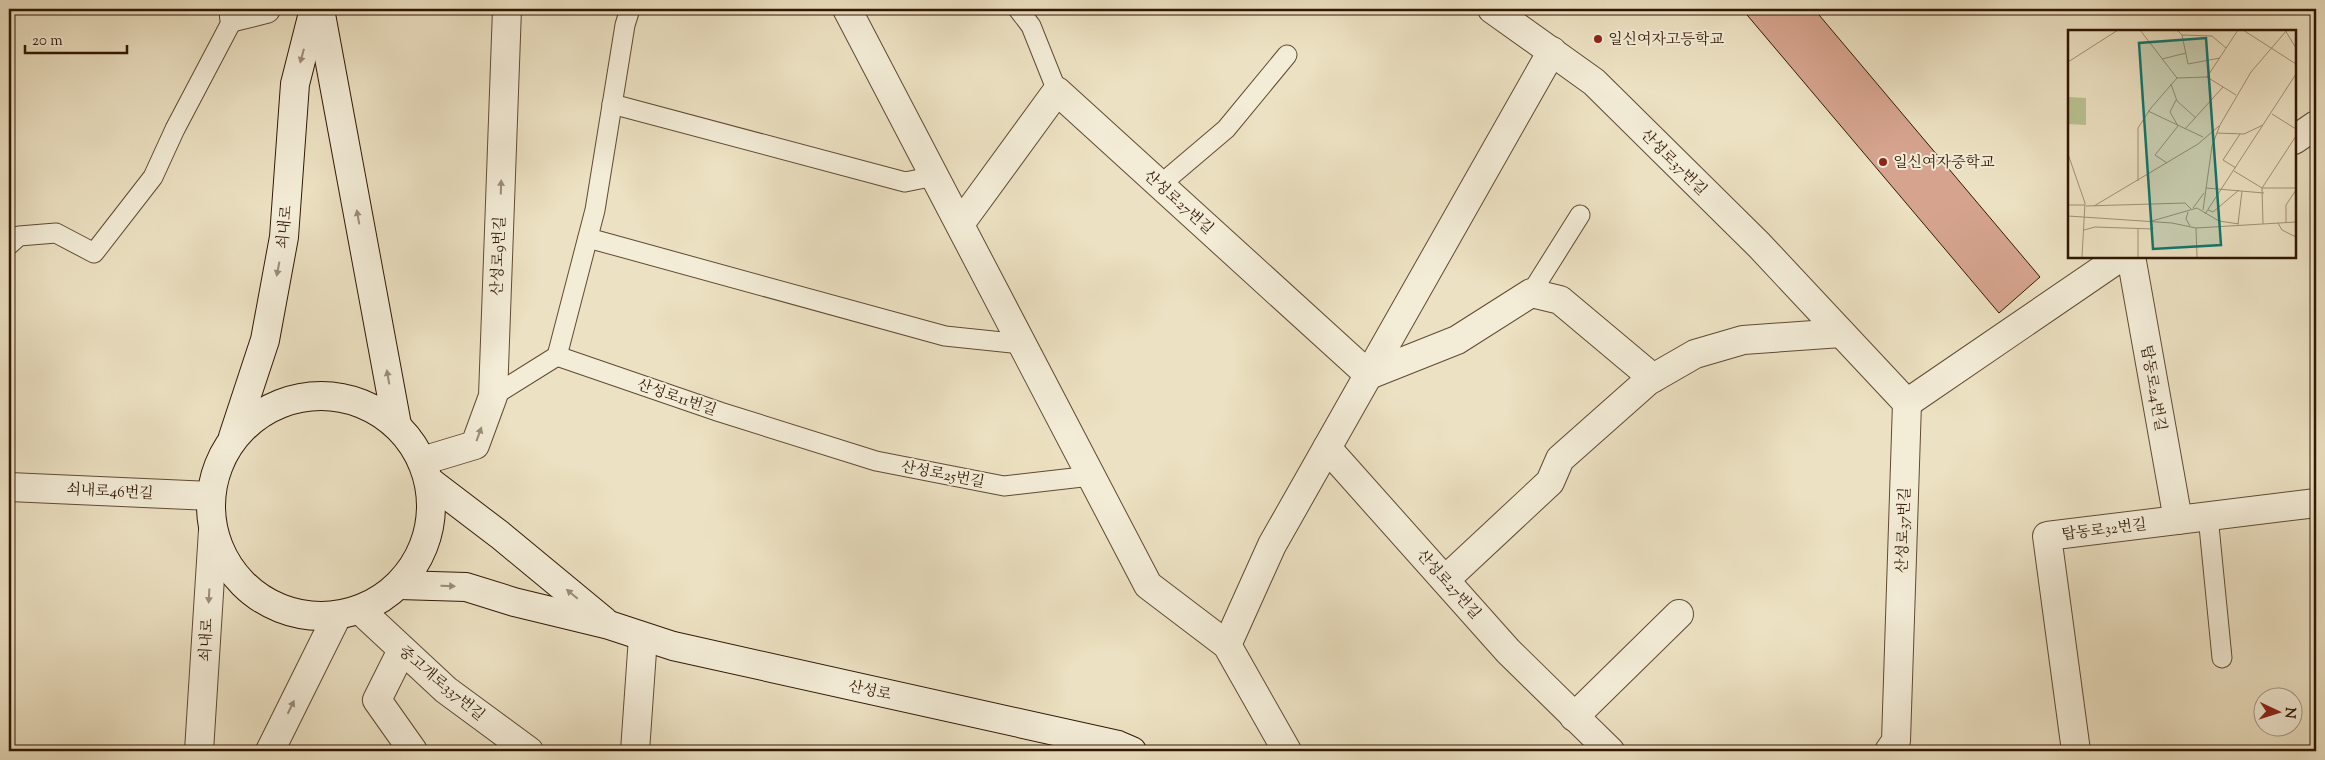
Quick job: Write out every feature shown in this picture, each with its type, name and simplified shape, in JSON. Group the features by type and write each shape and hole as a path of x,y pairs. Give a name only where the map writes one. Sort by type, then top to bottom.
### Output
{"street":[{"path":"234,13 266,9"},
{"name":"쇠내로","path":"232,441 265,340 284,236 295,84 314,9"},
{"path":"320,9 396,425"},
{"name":"산성로9번길","path":"426,471 475,445 493,396 507,9"},
{"path":"847,9 1148,585 1227,645 1287,751"},
{"name":"산성로37번길","path":"1492,9 1594,82 1759,245 1907,403 1898,748"},
{"path":"1227,645 1272,546 1552,51"},
{"path":"960,224 1057,91"},
{"name":"산성로27번길","path":"1057,91 1369,375"},
{"path":"2295,139 2316,125"},
{"path":"1907,403 2119,258"},
{"name":"탑동로24번길","path":"2131,258 2178,520"},
{"path":"1369,375 1457,340 1531,292 1560,300 1653,378"},
{"path":"1445,580 1550,482 1560,459 1653,378 1695,354 1743,340 1841,332"},
{"path":"310,396 342,397 371,407 396,425 411,442 426,471 432,504 430,526 424,548 413,568 399,585 387,596 348,613 304,616 272,606 245,587 225,561 213,530 211,496 218,467 232,441 254,418 280,403 310,396"},
{"name":"산성로27번길","path":"1327,448 1508,651 1574,716"},
{"path":"426,471 609,625"},
{"name":"쇠내로46번길","path":"9,487 211,496"},
{"name":"탑동로32번길","path":"2076,751 2047,536 2316,503"},
{"name":"쇠내로","path":"199,751 213,530"},
{"path":"399,585 466,587 514,602 609,625"},
{"path":"270,751 348,613"},
{"name":"중고개로337번길","path":"348,613 402,650 446,690 529,751"},
{"path":"1610,751 1574,716 1679,614"},
{"name":"산성로","path":"609,625 682,648 1118,745 1132,751"},
{"path":"635,751 643,637"},
{"path":"402,650 377,700 413,751"}],"lane":[{"path":"493,396 557,356 595,210 625,25 630,9"},
{"name":"산성로27번길","path":"1018,9 1032,26 1057,91"},
{"path":"14,240 56,233 94,253 153,177 175,129 234,13"},
{"path":"1160,185 1226,129 1287,55"},
{"path":"612,104 904,182 935,176"},
{"path":"1531,292 1580,215"},
{"path":"588,238 946,336 1022,344"},
{"name":"산성로11번길","path":"557,356 797,437"},
{"name":"산성로25번길","path":"797,437 876,461 1004,486 1091,476"},
{"path":"2208,516 2222,658"}],"building":[{"path":"1742,9 1814,9 2040,277 1999,313"}],"place":[{"name":"일신여자고등학교","path":"1598,39"},
{"name":"일신여자중학교","path":"1883,162"}]}
